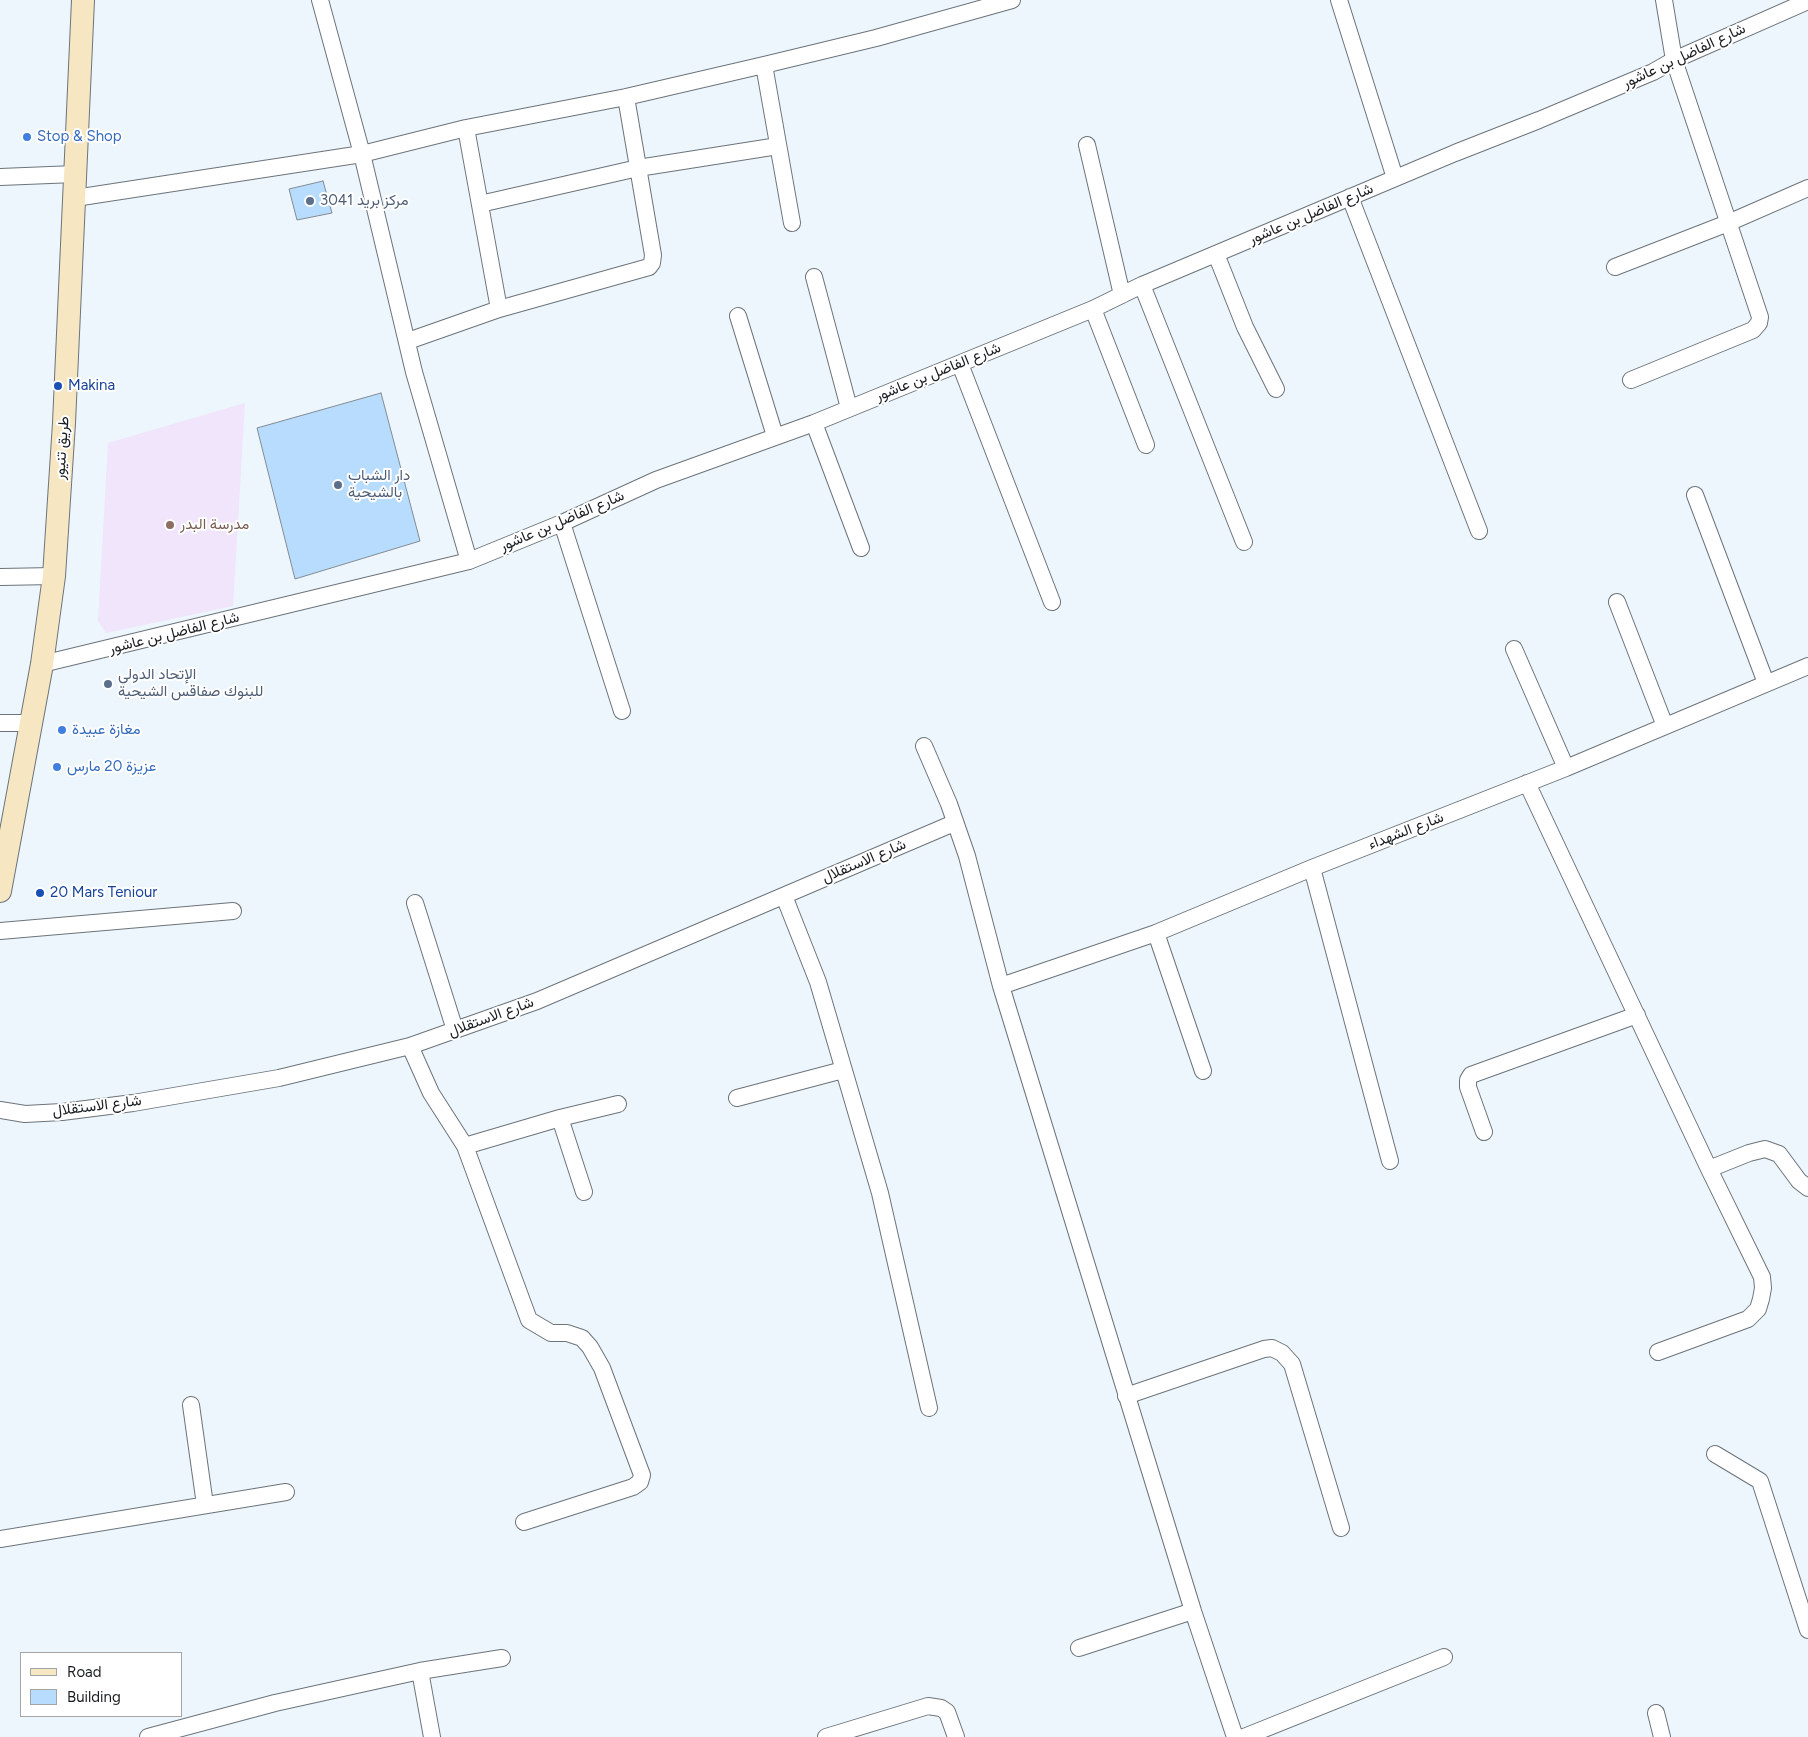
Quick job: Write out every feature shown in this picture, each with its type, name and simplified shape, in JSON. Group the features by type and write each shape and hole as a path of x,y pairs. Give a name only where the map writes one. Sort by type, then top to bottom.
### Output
{"main road":[{"name":"طريق تنيور","path":"0,891 32,723 54,576 64,423 83,0"}],"street":[{"path":"320,0 362,154 414,372 469,561"},
{"path":"74,198 362,154 466,128 626,97 764,66 876,38 1012,0"},
{"path":"1339,0 1394,178"},
{"path":"1631,380 1753,330 1759,323 1760,318 1674,60 1664,0"},
{"name":"شارع الفاضل بن عاشور","path":"42,664 469,561 562,523 656,480 814,423 1093,309 1142,285 1394,178 1652,72 1674,60 1808,1"},
{"path":"764,66 792,223"},
{"path":"408,341 499,309 649,267 652,263 653,255 626,97"},
{"path":"466,128 499,309"},
{"path":"1087,145 1122,295"},
{"path":"480,204 638,168 778,146"},
{"path":"0,177 75,174"},
{"path":"1615,267 1728,223 1808,188"},
{"path":"1350,197 1479,531"},
{"path":"1216,254 1245,327 1276,389"},
{"path":"814,277 848,408"},
{"path":"1142,285 1244,542"},
{"path":"1093,309 1146,445"},
{"path":"738,316 775,436"},
{"path":"960,364 1052,602"},
{"path":"814,423 861,548"},
{"path":"1695,495 1766,683"},
{"path":"562,523 622,711"},
{"path":"0,577 54,576"},
{"path":"1617,602 1665,726"},
{"path":"1514,649 1566,768"},
{"name":"شارع الشهداء","path":"1001,986 1156,933 1312,868 1566,768 1808,666"},
{"path":"0,723 32,723"},
{"path":"924,746 949,804 966,856 1001,986 1126,1396 1193,1612 1235,1737"},
{"path":"1527,783 1709,1170 1762,1277 1763,1288 1758,1309 1748,1320 1658,1352"},
{"name":"شارع الاستقلال","path":"0,1110 25,1114 62,1112 134,1102 279,1078 410,1046 538,1001 954,822"},
{"path":"1312,868 1390,1161"},
{"path":"784,896 818,982 880,1193 929,1408"},
{"path":"415,902 454,1030"},
{"path":"0,931 233,911"},
{"path":"1156,933 1203,1071"},
{"path":"1484,1132 1468,1086 1470,1075 1637,1016"},
{"path":"410,1046 431,1093 465,1146 529,1320 551,1333 567,1333 582,1338 590,1347 602,1368 642,1475 640,1482 633,1488 524,1522"},
{"path":"737,1098 843,1070"},
{"path":"465,1146 560,1118 618,1104"},
{"path":"560,1118 584,1192"},
{"path":"1709,1170 1766,1149 1779,1154 1799,1181 1808,1188"},
{"path":"1126,1396 1264,1349 1272,1348 1282,1352 1292,1364 1341,1528"},
{"path":"191,1405 205,1505"},
{"path":"1715,1454 1760,1481 1808,1630"},
{"path":"0,1539 286,1492"},
{"path":"1079,1648 1193,1612"},
{"path":"1244,1737 1444,1657"},
{"path":"148,1737 274,1703 420,1671 502,1658"},
{"path":"420,1671 432,1737"},
{"path":"826,1737 928,1706 941,1708 947,1712 956,1737"},
{"path":"1656,1713 1662,1737"}],"shaded area":[{"name":"مدرسة البدر","path":"245,403 233,606 106,633 98,621 108,443"}],"building":[{"name":"مركز بريد 3041","path":"323,181 332,213 297,220 289,189"},
{"name":"دار الشباب بالشيحية","path":"381,393 420,541 295,579 257,428"}],"place":[{"name":"Stop & Shop","path":"27,137"},
{"name":"مركز بريد 3041","path":"310,201"},
{"name":"Makina","path":"58,386"},
{"name":"دار الشباب بالشيحية","path":"338,485"},
{"name":"مدرسة البدر","path":"170,525"},
{"name":"الإتحاد الدولي للبنوك صفاقس الشيحية","path":"108,684"},
{"name":"مغازة عبيدة","path":"62,730"},
{"name":"عزيزة 20 مارس","path":"57,767"},
{"name":"20 Mars Teniour","path":"40,893"}]}
